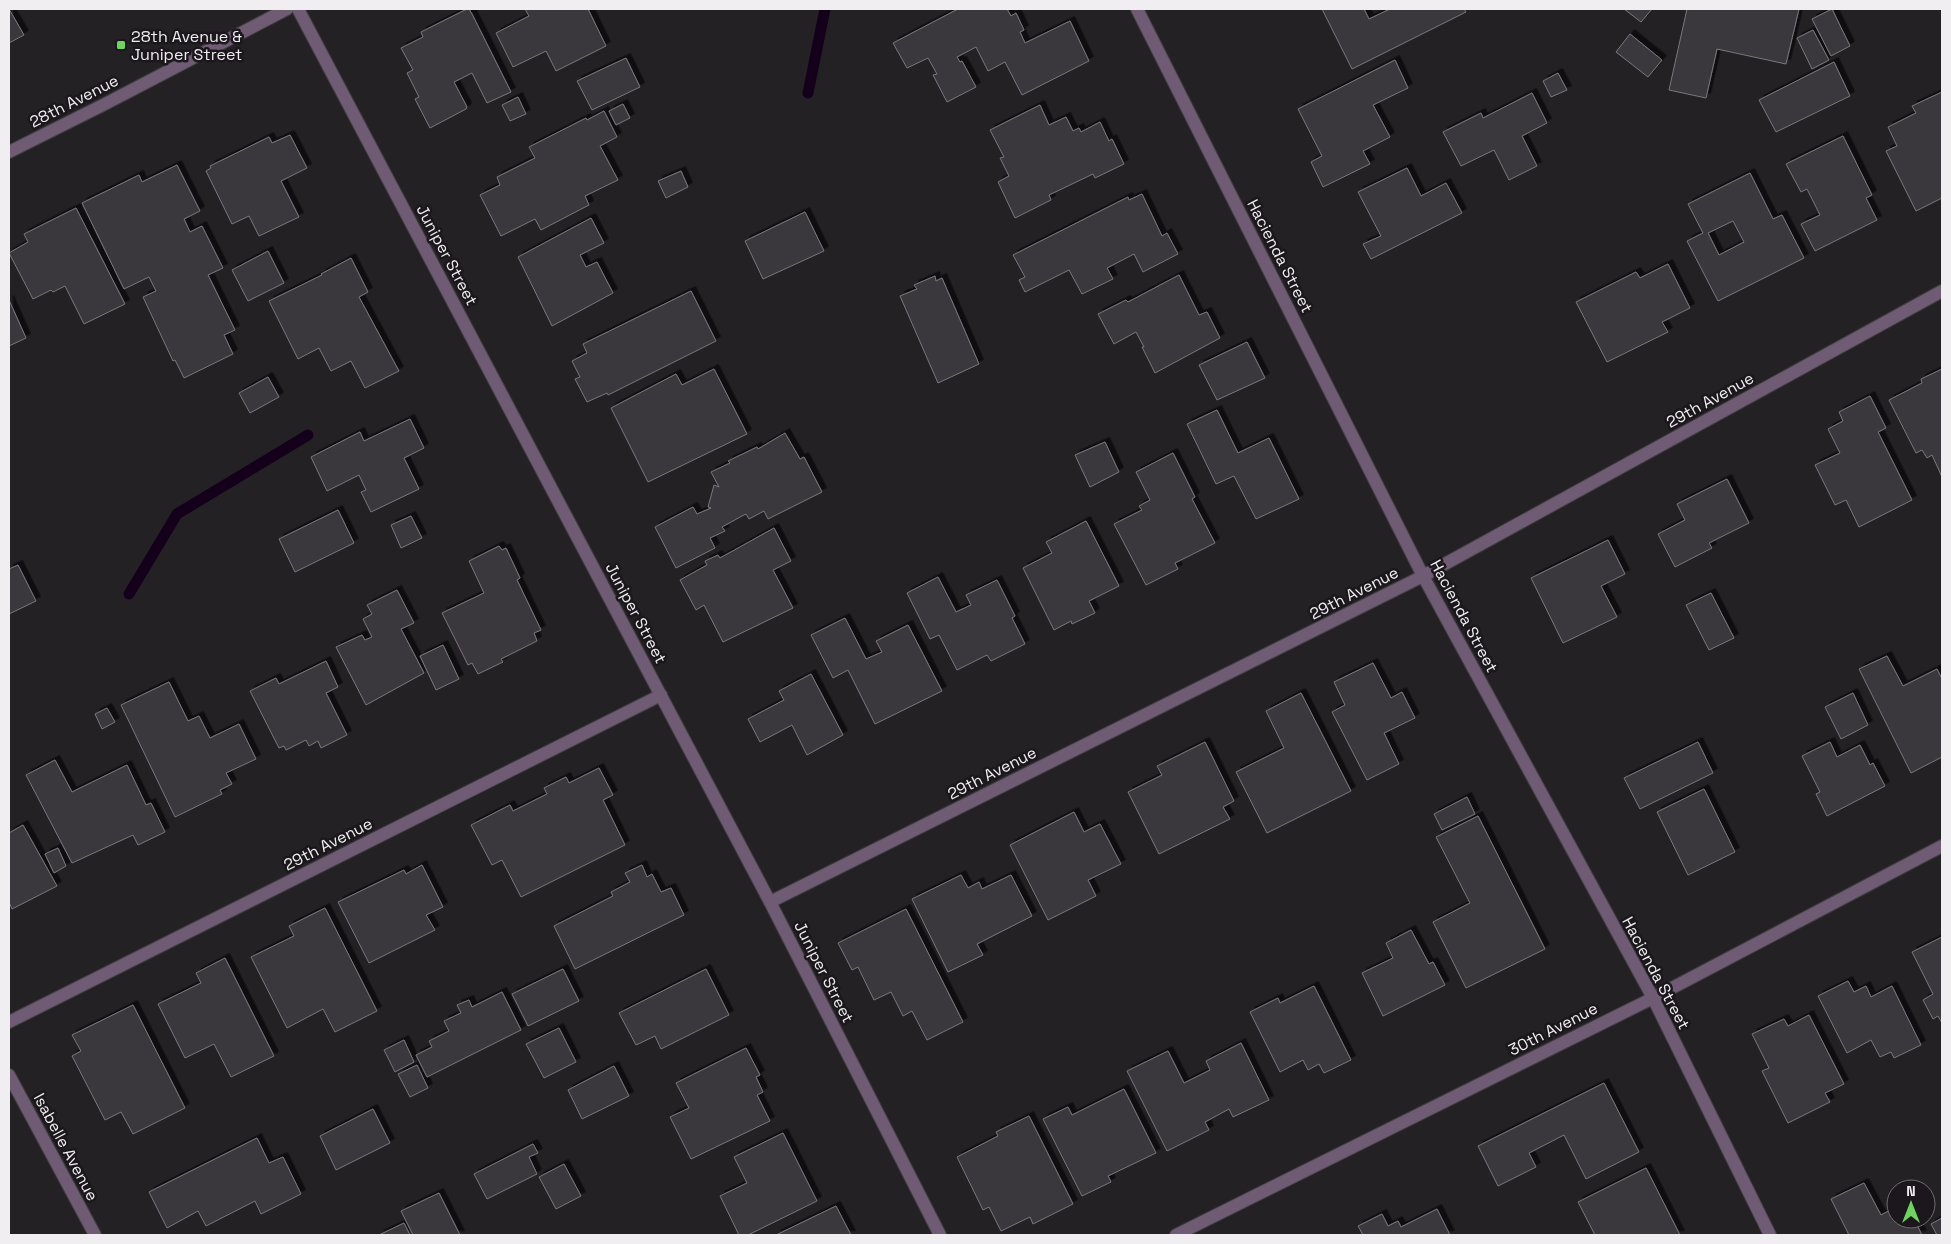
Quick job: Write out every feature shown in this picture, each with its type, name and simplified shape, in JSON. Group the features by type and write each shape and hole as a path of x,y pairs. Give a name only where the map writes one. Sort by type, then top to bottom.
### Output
{"street":[{"name":"28th Avenue","path":"9,152 286,9"},
{"name":"Juniper Street","path":"298,9 770,902 940,1235"},
{"name":"Hacienda Street","path":"1137,9 1423,576 1652,998 1770,1235"},
{"name":"29th Avenue","path":"770,902 1423,576 1942,291"},
{"name":"29th Avenue","path":"9,1022 661,695"},
{"name":"30th Avenue","path":"1176,1235 1652,998 1942,846"},
{"name":"Isabelle Avenue","path":"9,1075 95,1235"}],"building":[{"path":"9,9 24,35 9,43"},
{"path":"467,9 472,14 511,92 487,103 472,73 454,82 467,107 466,109 430,128 415,99 419,97 407,73 413,70 401,48 423,37 421,32"},
{"path":"525,9 588,9 606,46 556,71 546,51 513,67 496,33 529,16"},
{"path":"958,9 1007,9 1011,16 1016,13 1024,30 1020,32 1025,43 1070,21 1089,61 1022,95 1005,62 988,71 976,47 957,57 960,62 962,61 976,87 947,102 933,75 937,74 928,58 907,68 893,43"},
{"path":"1322,9 1364,9 1369,19 1390,9 1464,9 1466,12 1352,69"},
{"path":"1624,9 1652,9 1641,22"},
{"path":"1687,9 1799,9 1786,64 1717,49 1706,98 1669,90"},
{"path":"1832,9 1850,46 1831,56 1812,19"},
{"path":"1813,30 1829,60 1812,69 1797,38"},
{"path":"1630,34 1662,60 1648,77 1616,52"},
{"path":"626,58 640,87 592,110 577,81"},
{"path":"1395,60 1408,88 1373,105 1390,137 1363,151 1370,164 1323,187 1311,162 1322,156 1298,109"},
{"path":"1834,62 1850,96 1776,132 1759,100"},
{"path":"1558,73 1567,90 1551,97 1543,81"},
{"path":"1942,92 1942,198 1916,211 1886,151 1897,146 1888,127 1916,113 1912,106"},
{"path":"1532,93 1547,123 1522,136 1537,166 1509,180 1494,150 1461,166 1443,132 1481,113 1483,118"},
{"path":"518,97 526,114 510,121 502,105"},
{"path":"623,104 630,118 616,125 609,111"},
{"path":"1040,105 1049,125 1066,117 1073,131 1079,128 1081,132 1100,122 1109,141 1112,139 1124,164 1095,178 1093,174 1049,195 1051,200 1015,218 998,182 1009,176 1000,158 1004,157 990,130"},
{"path":"604,111 617,137 600,146 618,180 585,196 589,205 541,230 535,219 501,236 480,195 500,185 497,177 535,158 529,147"},
{"path":"290,135 307,168 281,181 299,217 259,236 249,216 232,224 206,171 211,168 210,166 269,137 272,143"},
{"path":"1843,136 1872,195 1866,198 1877,220 1815,251 1801,224 1820,215 1807,189 1801,192 1786,164"},
{"path":"177,165 200,211 184,219 190,232 202,226 223,268 208,275 235,330 224,335 233,354 184,378 175,360 173,361 143,297 156,291 149,277 124,289 82,203 139,175 142,182"},
{"path":"1407,168 1421,196 1446,183 1462,213 1371,259 1363,244 1381,236 1358,192"},
{"path":"681,171 688,187 666,198 658,181"},
{"path":"1750,173 1773,219 1782,215 1804,258 1718,301 1687,241 1703,233 1688,204","holes":["1733,221 1744,242 1719,255 1708,233"]},
{"path":"1142,194 1162,236 1167,233 1178,254 1143,272 1134,254 1107,268 1113,279 1082,294 1069,270 1025,292 1019,280 1025,277 1013,255 1128,197 1129,200"},
{"path":"76,208 125,304 84,324 65,286 53,292 51,290 33,299 9,253 28,242 24,234"},
{"path":"805,212 824,251 763,279 745,241"},
{"path":"591,218 604,243 580,255 586,267 597,262 613,293 552,326 518,257"},
{"path":"268,251 284,283 248,301 232,270"},
{"path":"351,258 368,292 359,297 399,371 365,388 351,361 331,371 319,348 298,359 269,301 322,275"},
{"path":"1668,264 1690,308 1662,322 1668,332 1607,362 1576,302 1636,272 1640,278"},
{"path":"1179,275 1199,315 1207,312 1220,338 1155,373 1136,332 1114,344 1098,314 1126,300 1128,302"},
{"path":"935,276 936,281 942,278 979,364 938,383 900,296 917,289 914,285"},
{"path":"691,291 716,341 608,395 607,393 587,402 575,379 580,377 572,361 587,353 583,344"},
{"path":"9,300 26,338 9,346"},
{"path":"1247,342 1265,378 1217,400 1199,365"},
{"path":"714,369 747,434 648,482 611,408 676,374 682,385"},
{"path":"1942,369 1942,477 1932,455 1927,458 1922,450 1916,453 1889,400 1922,383 1921,379"},
{"path":"268,377 279,397 250,413 239,393"},
{"path":"1870,396 1886,428 1878,432 1912,500 1859,527 1846,500 1835,505 1815,465 1840,453 1828,429 1843,421 1839,412"},
{"path":"1217,410 1238,453 1269,438 1299,499 1256,519 1234,476 1216,484 1187,424"},
{"path":"410,419 424,448 404,458 419,489 371,512 361,492 366,490 359,475 327,491 311,457 360,432 364,441"},
{"path":"785,433 800,459 804,457 822,492 768,519 764,511 749,519 746,514 742,516 722,527 725,531 710,538 715,548 676,568 655,527 693,507 697,514 711,508 708,507 714,485 719,487 711,472 730,463 728,461 757,447 758,449"},
{"path":"1105,442 1119,472 1090,487 1075,455"},
{"path":"1173,453 1195,497 1192,499 1215,543 1175,563 1178,569 1146,585 1114,524 1142,510 1139,506 1150,500 1136,472"},
{"path":"1727,479 1749,523 1709,543 1712,548 1675,567 1658,534 1685,520 1677,504"},
{"path":"338,510 354,543 295,572 279,539"},
{"path":"411,516 422,538 401,548 391,525"},
{"path":"1086,521 1119,586 1089,601 1095,613 1072,624 1071,621 1054,630 1023,568 1052,553 1046,542"},
{"path":"774,528 791,561 773,570 793,608 723,642 704,605 696,610 680,580 707,565 705,561 718,555 720,558"},
{"path":"1608,540 1625,574 1601,586 1617,617 1563,643 1531,578"},
{"path":"499,546 502,550 506,548 520,578 517,580 541,630 534,633 537,641 501,659 503,662 478,674 472,663 468,665 442,613 484,593 469,561"},
{"path":"18,565 36,601 9,614 9,569"},
{"path":"938,577 956,612 971,605 966,595 997,580 1015,616 1012,618 1025,644 991,661 987,655 957,670 939,635 930,639 907,593"},
{"path":"397,590 414,623 401,629 424,673 366,705 336,647 362,635 365,640 372,637 363,619 372,614 367,605"},
{"path":"1711,593 1734,638 1709,650 1686,605"},
{"path":"845,618 866,659 882,652 876,641 908,625 942,691 875,724 848,670 833,678 811,635"},
{"path":"443,645 459,679 436,690 420,656"},
{"path":"1887,656 1903,686 1937,669 1942,679 1942,757 1911,773 1859,669"},
{"path":"326,661 338,687 326,693 347,735 321,748 318,741 309,746 306,740 286,750 284,746 279,748 250,691 276,678 279,684"},
{"path":"1373,663 1391,698 1402,692 1415,718 1384,733 1399,764 1367,780 1332,712 1345,705 1334,682"},
{"path":"811,674 843,735 807,755 792,725 760,742 748,719 784,700 779,691"},
{"path":"169,682 188,721 199,716 210,738 239,724 256,759 226,773 232,784 220,790 222,794 175,817 121,705"},
{"path":"1301,693 1351,791 1267,833 1236,772 1284,748 1266,711"},
{"path":"1853,693 1868,725 1841,739 1825,707"},
{"path":"107,708 115,722 102,729 95,714"},
{"path":"1205,742 1234,801 1223,807 1230,819 1159,854 1128,792 1162,775 1157,766"},
{"path":"1698,742 1713,773 1640,809 1624,778"},
{"path":"1830,742 1837,757 1860,745 1870,765 1873,763 1885,786 1827,816 1816,794 1820,792 1802,756"},
{"path":"55,760 72,792 127,765 146,805 151,803 165,832 138,845 133,835 72,863 26,775"},
{"path":"599,768 613,795 603,800 625,845 521,897 502,860 492,865 471,825 510,805 513,811 547,794 544,788 566,777 569,783"},
{"path":"1704,789 1735,852 1688,875 1657,812"},
{"path":"1467,797 1475,814 1442,830 1434,814"},
{"path":"1074,812 1084,832 1100,824 1121,864 1088,880 1096,896 1048,920 1010,845"},
{"path":"1478,816 1545,949 1466,988 1433,922 1470,903 1436,837"},
{"path":"23,825 57,886 12,909 9,902 9,833"},
{"path":"58,848 66,866 54,873 45,854"},
{"path":"422,865 443,907 426,915 435,930 369,963 338,902 404,870 406,874"},
{"path":"642,865 647,877 652,874 661,892 671,888 684,915 575,969 554,926 613,896 611,892 630,882 625,873"},
{"path":"961,875 968,888 979,882 982,889 1011,875 1032,916 977,944 983,955 948,972 912,899"},
{"path":"325,908 377,1011 335,1032 323,1009 287,1028 251,957 294,936 289,926"},
{"path":"906,909 963,1022 927,1040 912,1011 903,1016 891,992 874,1000 858,967 852,970 838,943"},
{"path":"1411,930 1429,964 1433,962 1445,985 1383,1016 1362,973 1393,958 1386,943"},
{"path":"1942,937 1942,1023 1938,1016 1933,1019 1923,1000 1933,994 1912,952"},
{"path":"225,958 274,1056 231,1077 214,1044 185,1058 158,1004 201,983 196,973"},
{"path":"563,969 579,1001 528,1026 512,994"},
{"path":"706,969 729,1015 661,1049 655,1036 636,1045 619,1013"},
{"path":"1848,981 1854,992 1866,986 1871,997 1892,986 1921,1045 1894,1058 1891,1052 1880,1057 1871,1040 1847,1053 1818,996"},
{"path":"1314,986 1351,1060 1324,1073 1319,1064 1308,1070 1303,1060 1280,1072 1250,1012 1278,998 1280,1003"},
{"path":"502,992 521,1030 427,1077 416,1055 432,1047 429,1041 449,1031 444,1021 461,1013 457,1005 469,1000 472,1007"},
{"path":"133,1005 185,1108 133,1134 121,1112 105,1120 72,1056 81,1051 72,1035"},
{"path":"1809,1015 1844,1084 1825,1093 1830,1102 1788,1123 1762,1071 1769,1068 1752,1034 1784,1019 1788,1026"},
{"path":"559,1028 576,1062 544,1078 526,1044"},
{"path":"404,1040 414,1062 395,1072 384,1050"},
{"path":"1241,1043 1269,1100 1233,1117 1229,1109 1205,1122 1209,1130 1167,1151 1127,1071 1168,1051 1184,1083 1210,1070 1206,1061"},
{"path":"746,1048 760,1075 756,1077 763,1092 757,1095 770,1121 691,1159 670,1117 689,1108 676,1083"},
{"path":"417,1065 428,1088 410,1097 398,1074"},
{"path":"614,1066 629,1096 582,1119 568,1090"},
{"path":"1604,1083 1639,1152 1586,1179 1564,1135 1529,1153 1536,1167 1498,1186 1478,1146"},
{"path":"1124,1089 1156,1153 1108,1176 1111,1182 1082,1196 1043,1119 1068,1107 1072,1115"},
{"path":"373,1109 390,1143 336,1170 320,1136"},
{"path":"1029,1116 1073,1204 1033,1224 1030,1217 1001,1231 989,1207 983,1210 957,1157 998,1136 996,1132"},
{"path":"783,1133 817,1201 748,1235 739,1235 720,1196 747,1183 734,1157"},
{"path":"257,1138 269,1163 283,1157 301,1194 261,1214 255,1201 206,1226 198,1211 167,1228 149,1192"},
{"path":"533,1144 538,1153 529,1157 537,1174 487,1199 474,1174"},
{"path":"564,1164 581,1196 556,1209 539,1177"},
{"path":"1646,1168 1680,1235 1595,1235 1578,1202"},
{"path":"1864,1183 1881,1215 1886,1212 1886,1229 1919,1229 1922,1235 1849,1235 1831,1199"},
{"path":"439,1193 460,1235 413,1235 401,1211"},
{"path":"836,1206 851,1235 776,1235"},
{"path":"1437,1209 1450,1235 1363,1235 1358,1226 1382,1214 1388,1226 1398,1221 1401,1227"},
{"path":"1942,1218 1942,1235 1937,1235 1934,1229 1936,1229 1936,1221"},
{"path":"404,1223 410,1235 379,1235"}],"waterway":[{"path":"808,93 825,9"},
{"path":"129,594 177,514 308,435"}],"place":[{"name":"28th Avenue & Juniper Street","path":"121,45"}]}
